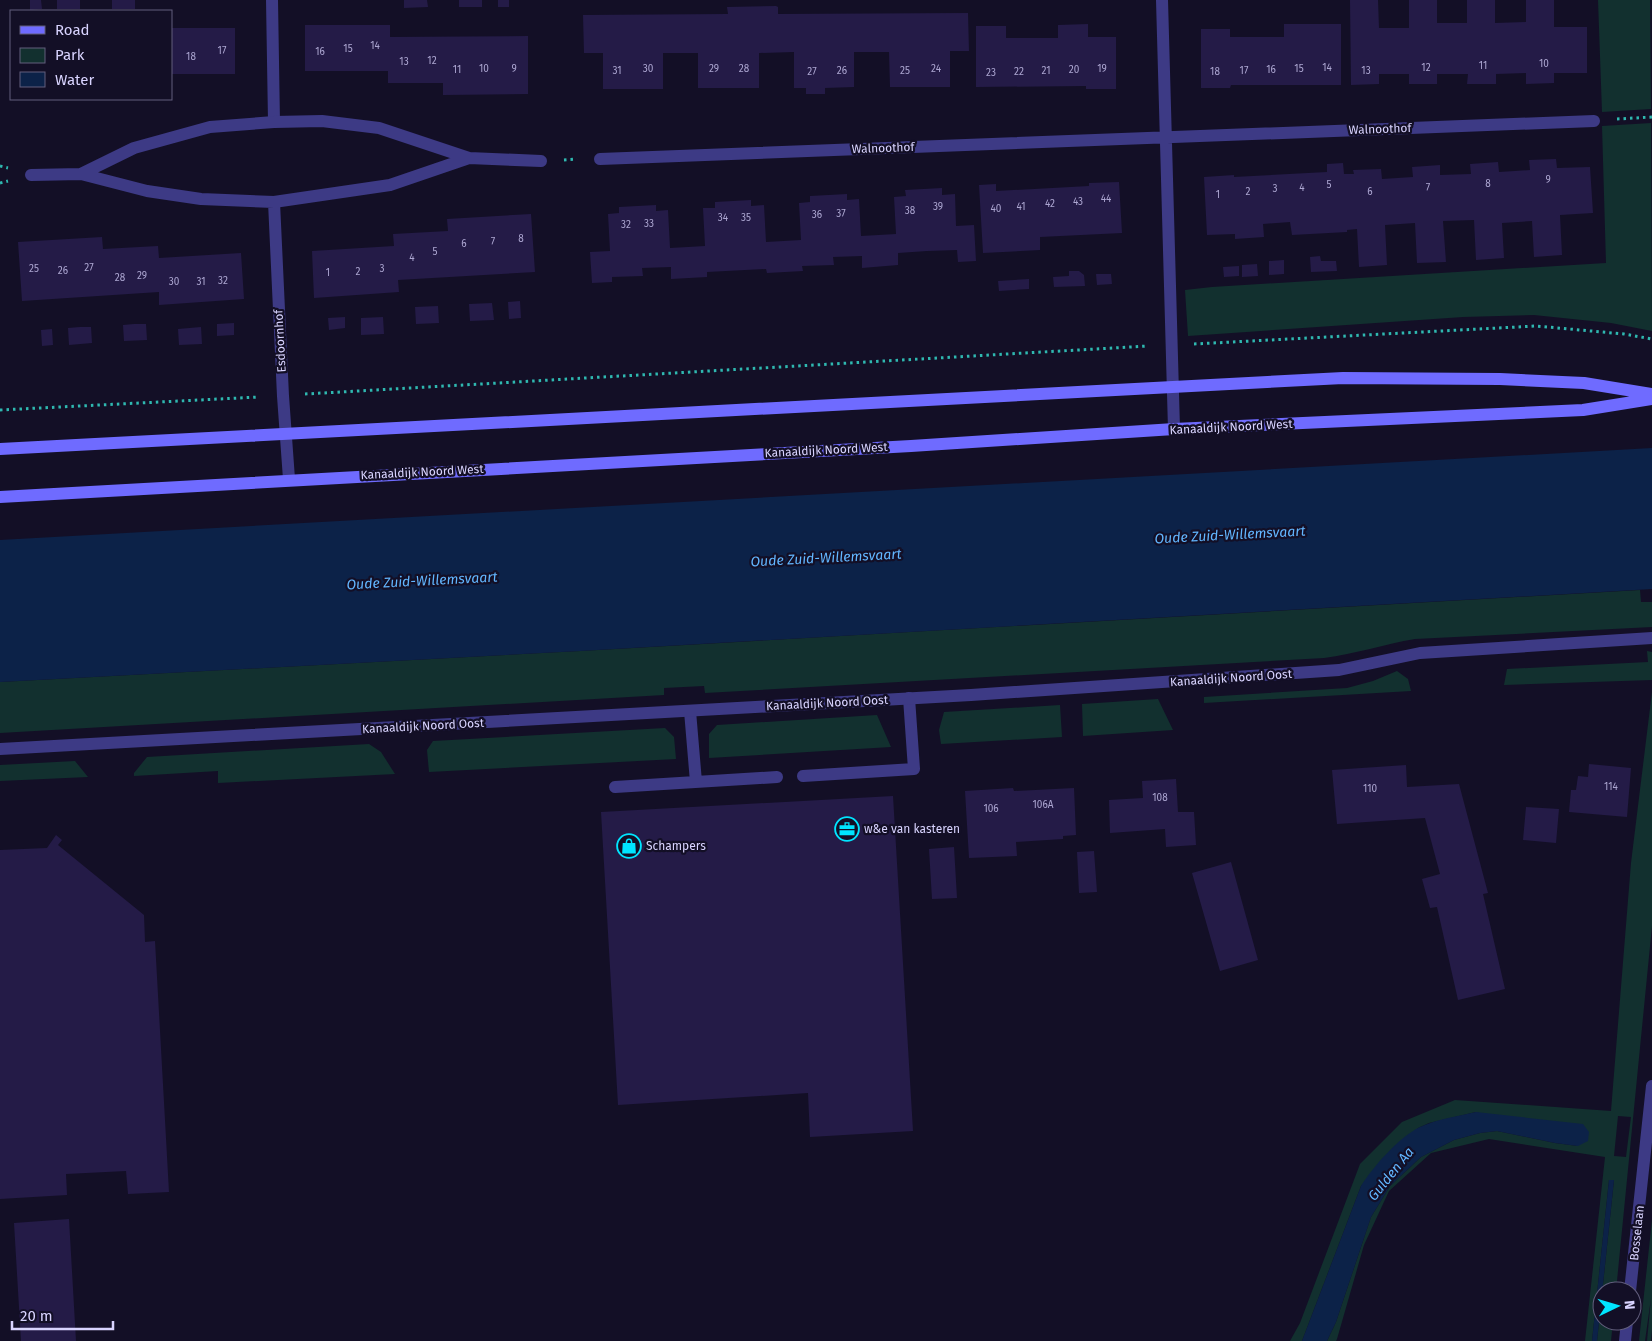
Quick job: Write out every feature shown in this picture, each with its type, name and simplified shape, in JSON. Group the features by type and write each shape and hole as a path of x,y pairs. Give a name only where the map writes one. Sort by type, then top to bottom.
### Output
{"main road":[{"path":"0,449 1343,378 1500,379 1584,383 1652,394"},
{"name":"Kanaaldijk Noord West","path":"0,497 1174,429 1584,410 1652,399"}],"street":[{"path":"272,0 274,122"},
{"path":"1162,0 1174,429"},
{"path":"81,174 134,148 210,127 274,122 322,121 378,128 469,158 541,161"},
{"name":"Walnoothof","path":"600,159 1594,121"},
{"path":"30,175 81,174 147,191 201,199 274,202 390,185 469,158"},
{"name":"Esdoornhof","path":"274,202 283,396 289,479"},
{"name":"Kanaaldijk Noord Oost","path":"0,749 690,711 1339,670 1420,653 1652,638"},
{"path":"803,776 914,769 909,698"},
{"path":"690,711 696,782"},
{"path":"615,787 777,777"},
{"name":"Bosselaan","path":"1631,1281 1652,1086"}],"path":[{"path":"1643,117 1652,117"},
{"path":"541,161 600,159"},
{"path":"0,410 1536,326 1624,334 1652,339"}],"green space":[{"path":"1598,0 1650,0 1651,109 1602,112"},
{"path":"1651,123 1652,331 1611,323 1534,315 1463,317 1188,336 1185,290 1606,263 1602,126"},
{"path":"1640,590 1641,602 1652,602 1652,627 1415,639 1324,658 705,693 704,686 664,688 664,695 0,733 0,682 580,651"},
{"path":"1647,651 1652,652 1652,680 1504,685 1507,669 1648,662"},
{"path":"1397,671 1408,679 1411,691 1204,703 1204,697 1347,688 1373,681"},
{"path":"1652,692 1652,926 1617,1281 1603,1281 1614,1180 1609,1180 1598,1281 1592,1281 1592,1341 1585,1341 1605,1157 1489,1139 1431,1153 1389,1191 1364,1245 1337,1339 1336,1341 1327,1341 1336,1322 1371,1217 1390,1186 1421,1157 1454,1140 1480,1133 1497,1131 1578,1146 1476,1112 1429,1123 1418,1128 1361,1186 1302,1341 1290,1341 1300,1323 1360,1164 1402,1122 1455,1100 1611,1111 1631,863","holes":["1618,1116 1631,1117 1626,1157 1614,1156"]},
{"path":"1158,699 1173,730 1083,736 1082,704"},
{"path":"1060,705 1062,737 941,744 939,730 944,712"},
{"path":"877,715 891,747 709,758 709,734 717,725"},
{"path":"665,728 674,737 676,759 429,772 427,750 433,741"},
{"path":"369,744 381,752 395,774 218,783 218,771 134,776 134,773 147,757"},
{"path":"75,761 88,777 0,781 0,765"},
{"path":"1652,1220 1651,1341 1647,1341 1651,1298 1645,1341 1639,1341 1640,1331 1642,1331 1642,1313"},
{"path":"1598,1331 1612,1331 1611,1341 1597,1341"}],"water":[{"name":"Oude Zuid-Willemsvaart","path":"1652,448 1652,589 580,651 0,682 0,540"},
{"name":"Gulden Aa","path":"1476,1112 1583,1124 1589,1132 1588,1141 1578,1146 1497,1131 1480,1133 1454,1140 1421,1157 1390,1186 1371,1217 1336,1322 1327,1341 1302,1341 1361,1186 1372,1170 1395,1145 1420,1127"},
{"path":"1609,1180 1614,1180 1603,1281 1598,1281"},
{"path":"1593,1331 1598,1331 1597,1341 1592,1341"}],"building":[{"path":"30,0 41,0 42,9 30,10"},
{"path":"57,0 80,0 80,9 57,9"},
{"path":"112,0 135,0 135,9 112,9"},
{"path":"404,0 427,0 428,7 404,8"},
{"path":"459,0 482,0 482,7 459,7"},
{"path":"498,0 509,0 509,7 498,7"},
{"path":"1350,0 1378,0 1379,28 1409,28 1409,0 1437,0 1437,23 1467,23 1467,0 1495,0 1495,23 1526,22 1526,0 1554,0 1554,27 1587,27 1587,73 1554,73 1554,83 1526,84 1526,73 1496,74 1496,84 1467,84 1468,74 1437,74 1437,84 1409,84 1409,74 1379,74 1379,84 1351,85"},
{"path":"727,7 778,7 778,14 968,13 969,51 950,51 950,87 890,87 889,52 854,52 854,87 825,88 825,94 806,94 806,88 794,88 794,52 759,53 759,88 698,88 698,53 663,53 663,89 603,89 603,53 584,53 583,15 728,14"},
{"path":"1088,24 1088,37 1116,37 1116,89 1086,89 1086,86 976,87 976,26 1006,26 1006,38 1058,38 1058,25"},
{"path":"1284,24 1341,24 1341,85 1231,85 1230,88 1201,88 1201,29 1230,29 1230,37 1284,37"},
{"path":"305,25 390,25 390,37 528,36 528,94 443,95 443,83 388,83 388,71 305,71"},
{"path":"172,28 235,28 235,74 172,74"},
{"path":"1556,159 1557,168 1590,167 1593,213 1560,215 1562,255 1534,257 1532,221 1502,223 1504,258 1476,260 1474,220 1443,221 1446,262 1417,263 1415,223 1385,225 1387,265 1359,267 1357,229 1347,230 1347,232 1292,235 1290,222 1263,224 1264,237 1235,239 1235,234 1207,235 1204,177 1327,172 1327,164 1343,163 1344,174 1354,174 1353,170 1381,169 1382,179 1413,177 1412,167 1440,165 1440,175 1471,174 1470,164 1498,162 1499,172 1530,170 1529,160"},
{"path":"1119,182 1122,233 1040,237 1040,250 983,253 979,185 996,184 996,191 1089,186 1089,183"},
{"path":"942,188 942,195 955,194 956,226 974,225 976,261 958,262 957,250 927,251 898,253 898,265 862,268 862,256 833,257 834,265 802,266 803,271 767,273 766,269 707,272 707,277 671,279 671,267 642,268 643,276 612,277 612,282 592,283 590,252 610,251 608,214 619,213 619,207 656,205 656,211 668,210 670,248 705,246 703,208 715,208 715,202 751,200 751,206 764,205 766,242 801,240 799,203 810,202 810,196 847,194 847,200 859,199 861,236 896,234 894,197 906,196 905,190"},
{"path":"531,214 535,272 398,280 399,292 314,298 312,251 394,246 393,234 448,231 447,219"},
{"path":"102,237 103,249 158,246 159,258 241,253 244,299 159,305 159,292 22,301 18,242"},
{"path":"1320,256 1321,261 1336,261 1337,271 1311,272 1310,257"},
{"path":"1284,260 1284,274 1269,275 1269,261"},
{"path":"1257,264 1258,276 1242,277 1242,265"},
{"path":"1239,266 1239,276 1224,277 1223,267"},
{"path":"1069,271 1079,271 1084,275 1085,286 1054,287 1053,277 1069,276"},
{"path":"1096,274 1111,274 1112,284 1097,285"},
{"path":"1029,279 1029,289 999,291 998,281"},
{"path":"520,301 521,318 509,319 508,302"},
{"path":"492,303 494,320 470,321 469,304"},
{"path":"438,306 439,323 416,324 415,307"},
{"path":"345,317 345,328 329,330 328,318"},
{"path":"383,317 384,334 361,335 361,318"},
{"path":"234,323 234,335 217,336 217,324"},
{"path":"146,324 147,340 124,341 123,325"},
{"path":"91,327 92,343 69,345 68,328"},
{"path":"201,327 202,344 179,345 178,329"},
{"path":"52,329 53,345 42,346 41,330"},
{"path":"1589,764 1631,768 1627,817 1569,812 1571,790 1576,790 1578,776 1588,777"},
{"path":"1406,765 1407,787 1459,784 1488,893 1483,894 1505,989 1458,1000 1437,907 1430,908 1422,879 1440,874 1425,818 1337,824 1332,770"},
{"path":"1176,779 1178,812 1194,812 1196,845 1166,847 1165,829 1110,833 1109,800 1143,798 1142,781"},
{"path":"1013,788 1014,791 1074,788 1076,835 1063,836 1063,839 1016,842 1017,856 969,858 965,791"},
{"path":"893,796 913,1131 810,1137 808,1093 618,1105 601,812"},
{"path":"1526,807 1559,809 1556,843 1523,840"},
{"path":"56,835 62,840 58,845 144,915 145,942 155,941 169,1192 128,1194 126,1171 66,1174 67,1195 0,1199 0,850 47,848"},
{"path":"954,847 957,898 932,899 929,849"},
{"path":"1094,851 1097,892 1079,893 1077,852"},
{"path":"1231,862 1258,960 1220,971 1192,873"},
{"path":"69,1219 76,1341 21,1341 14,1223"}],"place":[{"name":"w&e van kasteren","path":"847,829"},
{"name":"Schampers","path":"629,846"}]}
